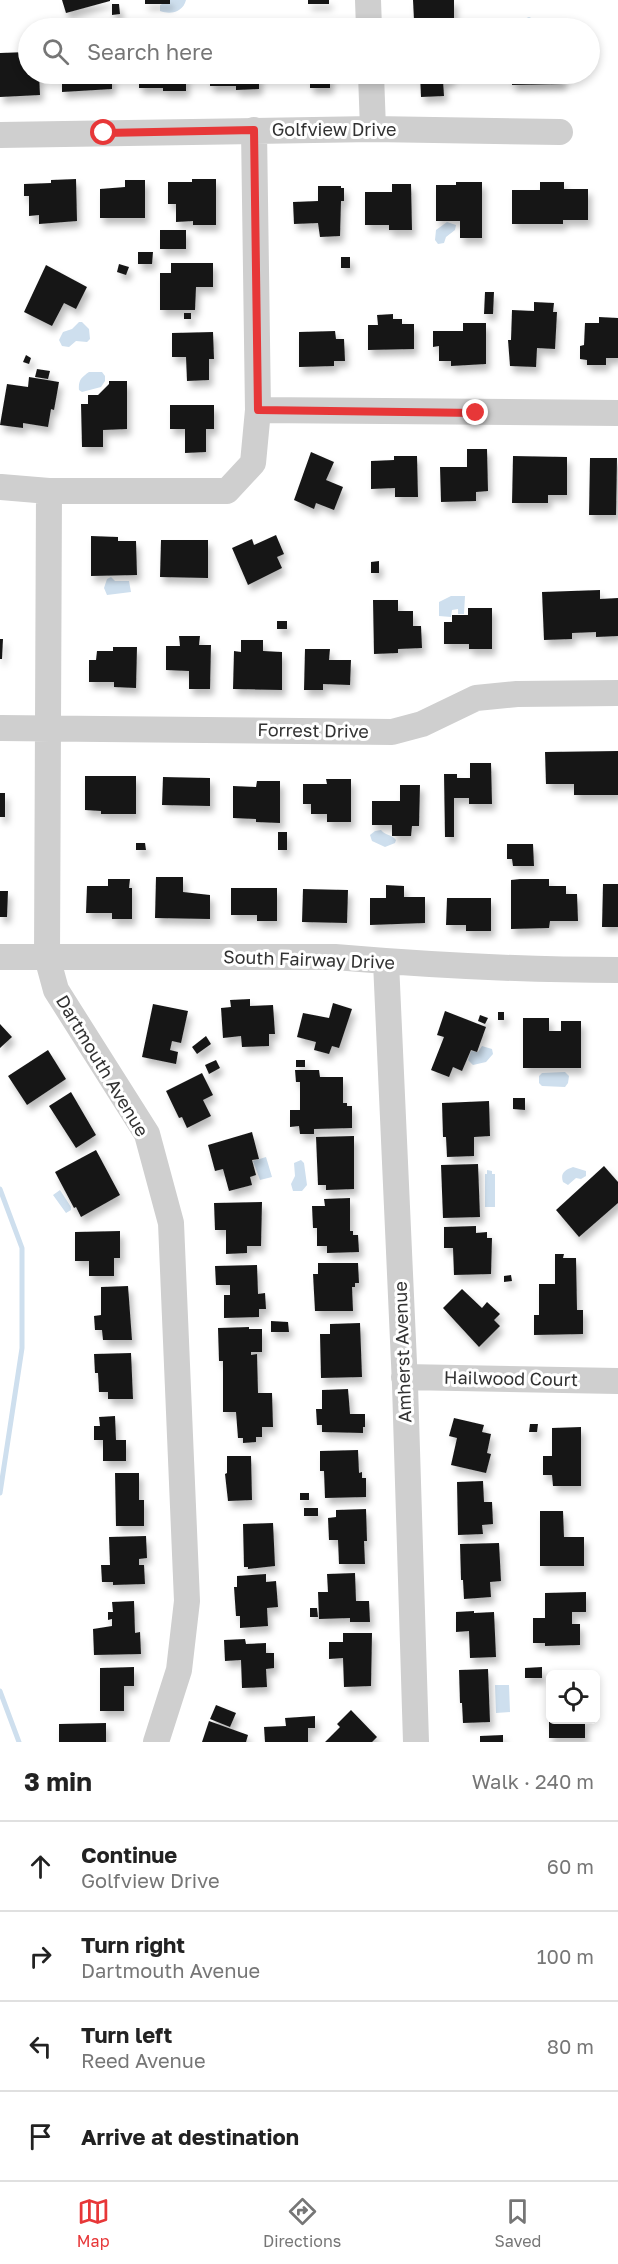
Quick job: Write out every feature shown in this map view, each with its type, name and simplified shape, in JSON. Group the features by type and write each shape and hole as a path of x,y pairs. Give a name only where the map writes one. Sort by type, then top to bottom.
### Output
{"street":[{"path":"368,0 369,18"},
{"path":"371,84 373,129"},
{"name":"Golfview Drive","path":"0,135 373,129 560,132"},
{"path":"1,487 49,491 227,491 253,464 258,410 254,130"},
{"path":"258,410 618,413"},
{"name":"Dartmouth Avenue","path":"49,491 47,957 56,990 147,1134 171,1223 187,1601 178,1670 156,1742"},
{"name":"Forrest Drive","path":"0,728 392,732 422,724 476,698 517,694 618,693"},
{"name":"South Fairway Drive","path":"0,957 335,957 386,962 550,970 618,970"},
{"name":"Amherst Avenue","path":"386,962 404,1377 416,1742"},
{"name":"Hailwood Court","path":"404,1377 618,1381"}],"water":[{"path":"170,0 186,0 176,12 160,11 160,5"},
{"path":"447,222 456,225 455,230 446,237 444,243 438,244 435,240 436,230"},
{"path":"79,322 89,329 90,339 87,342 76,341 69,347 62,346 59,340 63,332 72,329"},
{"path":"89,372 102,372 105,381 101,387 82,392 79,390 80,381"},
{"path":"111,577 115,581 129,581 131,592 107,595 104,588 107,579"},
{"path":"451,596 465,596 464,614 458,614 458,609 452,610 451,617 439,616 439,602"},
{"path":"381,830 394,838 395,843 385,847 372,841 370,835"},
{"path":"482,1046 492,1049 493,1054 486,1062 473,1065 468,1060 471,1051 478,1052"},
{"path":"565,1072 569,1076 565,1087 542,1086 539,1083 539,1076 542,1073"},
{"path":"266,1157 272,1177 260,1180 253,1161"},
{"path":"301,1160 304,1163 307,1185 302,1191 293,1191 291,1184 295,1176 294,1163"},
{"path":"573,1167 586,1171 586,1176 581,1179 576,1178 568,1185 563,1182 563,1174"},
{"path":"487,1170 495,1174 495,1207 485,1207"},
{"path":"60,1190 71,1207 71,1210 66,1213 53,1195"},
{"path":"495,1685 509,1685 510,1712 496,1713"}],"building":[{"path":"62,0 110,0 110,1 66,13"},
{"path":"145,0 170,0 170,4 145,4"},
{"path":"308,0 329,0 329,4 308,4"},
{"path":"413,0 454,0 454,18 414,18"},
{"path":"112,4 119,4 120,14 112,15"},
{"path":"18,52 18,84 39,84 40,95 0,97 0,53"},
{"path":"62,84 112,84 112,89 62,92"},
{"path":"139,84 186,84 186,91 139,88"},
{"path":"210,84 259,84 259,89 236,90 236,86 210,86"},
{"path":"310,84 330,84 330,88 310,88"},
{"path":"420,84 443,84 444,96 421,97"},
{"path":"512,84 563,84 512,85"},
{"path":"76,179 77,221 39,224 39,215 29,216 29,196 24,196 24,184"},
{"path":"192,179 216,179 216,225 193,225 193,221 176,222 176,204 168,204 168,182 192,182"},
{"path":"125,180 145,180 145,218 100,218 100,189 125,187"},
{"path":"456,182 482,182 482,238 460,238 460,221 436,221 436,185 456,185"},
{"path":"540,182 564,182 564,189 588,189 588,220 563,220 563,224 512,224 512,190 540,190"},
{"path":"392,184 411,184 412,230 389,230 389,225 365,225 365,192 392,192"},
{"path":"318,186 344,188 344,201 341,201 340,236 320,237 318,223 294,224 293,202 318,201"},
{"path":"160,230 186,230 186,249 160,249"},
{"path":"138,252 153,252 152,264 138,264"},
{"path":"341,257 350,257 350,268 341,268"},
{"path":"171,263 213,263 213,287 196,287 195,310 160,310 160,273 171,273"},
{"path":"119,264 129,267 126,275 117,272"},
{"path":"46,265 87,287 76,309 64,303 52,326 24,312"},
{"path":"485,292 494,292 493,314 484,314"},
{"path":"534,302 554,303 553,312 557,312 555,349 537,348 536,367 510,366 508,340 511,340 512,310 534,311"},
{"path":"184,313 191,313 191,319 184,319"},
{"path":"393,314 393,319 402,319 402,324 414,324 414,349 368,350 368,325 378,325 377,315"},
{"path":"599,317 618,318 618,358 606,358 606,365 587,365 587,360 580,359 580,346 584,345 585,323 599,323"},
{"path":"463,323 486,323 486,364 451,366 451,361 439,361 439,346 433,347 433,331 463,331"},
{"path":"335,331 336,339 344,339 345,361 334,361 334,366 299,367 299,332"},
{"path":"213,332 214,359 209,359 209,380 187,381 186,357 172,357 172,333"},
{"path":"26,355 31,358 29,364 23,362"},
{"path":"37,369 50,371 48,379 35,377"},
{"path":"29,377 59,382 48,427 23,423 23,428 0,425 7,384 28,387"},
{"path":"109,381 127,381 127,429 103,430 103,447 82,447 81,404 88,404 88,395 98,395 109,384"},
{"path":"170,405 214,405 214,429 206,429 206,452 185,453 185,429 170,429"},
{"path":"467,449 487,449 488,491 476,492 476,501 441,502 440,467 467,467"},
{"path":"311,452 334,462 326,480 343,487 334,510 316,503 314,509 294,500"},
{"path":"394,456 417,456 418,497 395,497 395,488 371,489 371,461 394,460"},
{"path":"513,456 567,457 567,495 548,495 548,503 512,503"},
{"path":"590,458 617,458 616,515 589,515"},
{"path":"276,535 284,554 277,557 282,568 248,585 232,548 252,539 254,545"},
{"path":"91,536 118,537 118,541 136,541 137,575 91,576"},
{"path":"161,540 208,540 208,578 160,577"},
{"path":"379,561 379,573 371,573 371,562"},
{"path":"600,590 600,599 618,598 618,636 596,637 596,632 572,633 572,639 544,640 542,592"},
{"path":"373,600 398,600 398,611 413,611 413,626 421,626 422,648 398,649 398,653 374,654"},
{"path":"468,608 492,608 492,649 469,649 469,644 444,644 444,622 452,622 452,615 468,615"},
{"path":"277,621 287,621 287,629 277,629"},
{"path":"179,636 200,636 199,645 211,645 210,689 189,689 189,671 166,670 166,646 180,646"},
{"path":"0,639 3,639 2,659 0,659"},
{"path":"241,640 263,640 263,651 282,652 282,690 233,689 234,651 241,652"},
{"path":"113,647 137,647 136,688 114,687 114,682 89,682 89,660 96,660 97,651 113,651"},
{"path":"305,649 330,649 329,660 351,660 350,685 323,684 323,690 304,690"},
{"path":"618,751 618,795 574,795 574,784 546,784 545,752"},
{"path":"470,763 491,763 492,804 469,804 469,798 454,798 454,837 445,837 444,774 457,774 457,778 470,778"},
{"path":"85,776 136,776 136,814 101,814 101,811 85,810"},
{"path":"163,777 210,778 210,806 162,805"},
{"path":"326,779 351,779 351,822 327,822 327,814 311,814 311,804 303,804 303,784 327,784"},
{"path":"257,781 280,781 280,823 233,818 233,786 256,787"},
{"path":"400,785 420,785 419,826 412,826 411,836 392,836 392,825 372,825 372,801 400,801"},
{"path":"0,793 5,793 5,817 0,817"},
{"path":"278,832 287,832 287,850 278,850"},
{"path":"136,843 145,843 146,850 136,850"},
{"path":"507,844 533,844 534,866 513,866 512,859 507,859"},
{"path":"156,877 183,877 183,892 210,895 210,919 155,918"},
{"path":"108,879 130,879 132,919 112,919 112,913 86,913 87,886 108,886"},
{"path":"549,879 549,886 566,886 566,894 577,894 578,921 550,921 549,928 511,929 511,880"},
{"path":"603,884 618,884 618,927 602,927"},
{"path":"386,885 404,886 404,897 425,897 425,923 370,925 370,898 386,898"},
{"path":"231,888 277,888 277,921 257,921 257,915 231,915"},
{"path":"303,889 348,890 347,923 302,922"},
{"path":"0,891 8,891 7,917 0,917"},
{"path":"447,898 491,898 491,931 466,931 466,925 446,925"},
{"path":"250,999 250,1006 273,1005 275,1034 269,1034 269,1046 242,1047 241,1036 223,1038 221,1008 231,1007 230,1000"},
{"path":"333,1003 352,1009 339,1048 332,1046 329,1054 314,1050 316,1042 297,1037 303,1013 329,1018"},
{"path":"153,1004 188,1011 181,1043 172,1041 170,1050 178,1052 176,1064 142,1057"},
{"path":"445,1011 486,1027 477,1052 471,1050 462,1071 453,1067 449,1077 431,1070 444,1037 437,1035"},
{"path":"498,1012 504,1012 504,1020 498,1020"},
{"path":"480,1015 488,1018 485,1024 478,1021"},
{"path":"523,1018 549,1018 549,1031 561,1031 561,1021 581,1021 581,1068 523,1068"},
{"path":"0,1024 12,1037 0,1048"},
{"path":"206,1036 211,1044 197,1054 192,1047"},
{"path":"48,1050 66,1079 27,1105 8,1076"},
{"path":"216,1060 220,1068 209,1074 205,1065"},
{"path":"296,1060 305,1060 305,1067 296,1067"},
{"path":"295,1070 319,1070 320,1077 343,1077 343,1103 352,1106 352,1128 314,1129 314,1134 300,1134 299,1126 290,1127 290,1110 300,1110 300,1082 296,1082"},
{"path":"202,1073 213,1095 203,1100 211,1116 187,1128 182,1117 179,1118 166,1091"},
{"path":"71,1092 96,1135 76,1148 49,1106"},
{"path":"513,1098 525,1098 525,1110 513,1109"},
{"path":"489,1101 490,1136 474,1137 474,1156 447,1157 446,1137 443,1137 442,1103"},
{"path":"252,1132 259,1159 252,1160 256,1175 250,1177 252,1185 229,1191 223,1169 215,1171 208,1145"},
{"path":"354,1136 354,1189 326,1190 326,1185 318,1185 316,1137"},
{"path":"96,1150 120,1195 81,1217 55,1172"},
{"path":"478,1164 480,1217 443,1218 441,1165"},
{"path":"604,1166 618,1182 618,1203 579,1237 556,1210"},
{"path":"350,1198 350,1231 353,1231 353,1235 358,1235 359,1252 327,1253 327,1246 317,1246 317,1228 313,1228 312,1206 325,1206 324,1199"},
{"path":"262,1202 261,1246 247,1246 247,1253 226,1254 226,1230 215,1230 214,1203"},
{"path":"476,1226 476,1233 487,1232 487,1238 492,1238 491,1274 454,1275 453,1248 444,1248 444,1227"},
{"path":"120,1231 120,1258 114,1258 114,1276 89,1276 89,1261 75,1261 75,1232"},
{"path":"555,1254 564,1254 563,1258 576,1258 577,1310 583,1310 583,1334 534,1335 534,1315 539,1315 539,1284 555,1284"},
{"path":"318,1263 358,1263 359,1283 355,1283 355,1287 352,1287 353,1311 315,1311 313,1274 318,1274"},
{"path":"257,1265 258,1294 265,1293 266,1309 259,1309 259,1317 224,1318 224,1295 230,1295 230,1285 216,1285 215,1266"},
{"path":"511,1275 512,1281 504,1282 504,1276"},
{"path":"128,1286 132,1340 103,1340 102,1330 95,1330 94,1316 101,1315 101,1287"},
{"path":"462,1289 482,1308 487,1302 500,1314 494,1320 500,1326 479,1347 443,1308"},
{"path":"271,1321 288,1322 289,1332 271,1332"},
{"path":"360,1323 362,1377 321,1378 320,1334 330,1334 330,1324"},
{"path":"249,1327 249,1329 262,1329 262,1352 251,1352 251,1355 257,1354 258,1393 272,1393 273,1427 262,1427 262,1437 256,1437 256,1442 243,1443 243,1438 238,1438 236,1412 223,1412 223,1361 219,1361 218,1328"},
{"path":"131,1353 133,1399 108,1399 108,1392 99,1392 94,1354"},
{"path":"348,1389 350,1414 365,1414 363,1433 322,1432 322,1425 317,1425 316,1409 322,1409 322,1390"},
{"path":"115,1416 116,1440 126,1440 126,1461 103,1461 103,1440 94,1440 94,1426 100,1426 99,1417"},
{"path":"454,1418 484,1425 482,1432 491,1434 487,1453 491,1454 486,1473 451,1465 457,1438 449,1436"},
{"path":"530,1424 538,1424 537,1432 529,1432"},
{"path":"581,1427 581,1486 553,1486 552,1475 543,1475 543,1456 552,1456 552,1428"},
{"path":"358,1450 359,1473 362,1472 362,1478 366,1478 366,1497 325,1498 324,1471 320,1471 320,1451"},
{"path":"227,1456 251,1456 252,1500 228,1501 225,1474 227,1473"},
{"path":"115,1473 139,1473 139,1500 144,1500 144,1526 116,1526"},
{"path":"483,1481 484,1502 492,1502 493,1524 482,1525 483,1534 458,1535 457,1482"},
{"path":"300,1493 309,1493 309,1500 300,1500"},
{"path":"304,1508 318,1508 318,1516 304,1516"},
{"path":"366,1509 365,1564 339,1564 338,1540 329,1540 328,1518 336,1517 336,1510"},
{"path":"540,1511 563,1511 564,1537 584,1537 584,1566 540,1566"},
{"path":"273,1523 275,1566 248,1569 244,1567 243,1524"},
{"path":"146,1536 147,1558 139,1559 139,1565 144,1565 145,1584 113,1585 113,1582 102,1582 101,1565 110,1565 109,1537"},
{"path":"499,1543 501,1581 490,1582 491,1597 464,1599 460,1544"},
{"path":"355,1573 356,1601 369,1601 370,1622 350,1622 350,1618 319,1619 318,1592 328,1592 327,1574"},
{"path":"266,1574 266,1582 276,1581 278,1607 267,1608 268,1626 240,1628 240,1616 236,1616 234,1587 237,1587 237,1576"},
{"path":"586,1592 586,1612 572,1612 572,1624 580,1624 580,1645 545,1646 545,1643 533,1643 533,1618 545,1618 545,1593"},
{"path":"134,1601 135,1633 140,1632 141,1654 94,1655 93,1629 112,1626 112,1619 108,1620 108,1612 113,1612 112,1602"},
{"path":"310,1608 317,1608 318,1617 310,1617"},
{"path":"474,1611 474,1613 494,1612 496,1657 470,1658 469,1631 456,1632 456,1612"},
{"path":"343,1633 372,1633 371,1686 344,1687 343,1658 329,1659 329,1642 343,1642"},
{"path":"245,1639 246,1644 266,1643 266,1653 274,1653 274,1668 266,1669 267,1687 242,1688 241,1660 225,1661 224,1640"},
{"path":"134,1667 134,1686 124,1686 124,1711 100,1711 100,1668"},
{"path":"542,1667 542,1678 525,1678 525,1668"},
{"path":"488,1669 490,1722 463,1723 459,1670"},
{"path":"216,1705 236,1713 230,1727 210,1719"},
{"path":"351,1710 377,1737 372,1742 325,1742 340,1727 337,1724"},
{"path":"315,1716 315,1728 308,1728 308,1742 265,1742 264,1727 286,1726 285,1718"},
{"path":"209,1721 248,1735 246,1742 202,1742"},
{"path":"106,1723 106,1742 59,1742 59,1724"},
{"path":"549,1724 585,1724 585,1738 549,1738"},
{"path":"503,1735 503,1742 480,1742 480,1736"}],"waterway":[{"path":"0,1189 22,1248 22,1348 0,1493"},
{"path":"0,1691 19,1742"}],"route":[{"path":"104,133 254,130 258,410 476,413"}]}
